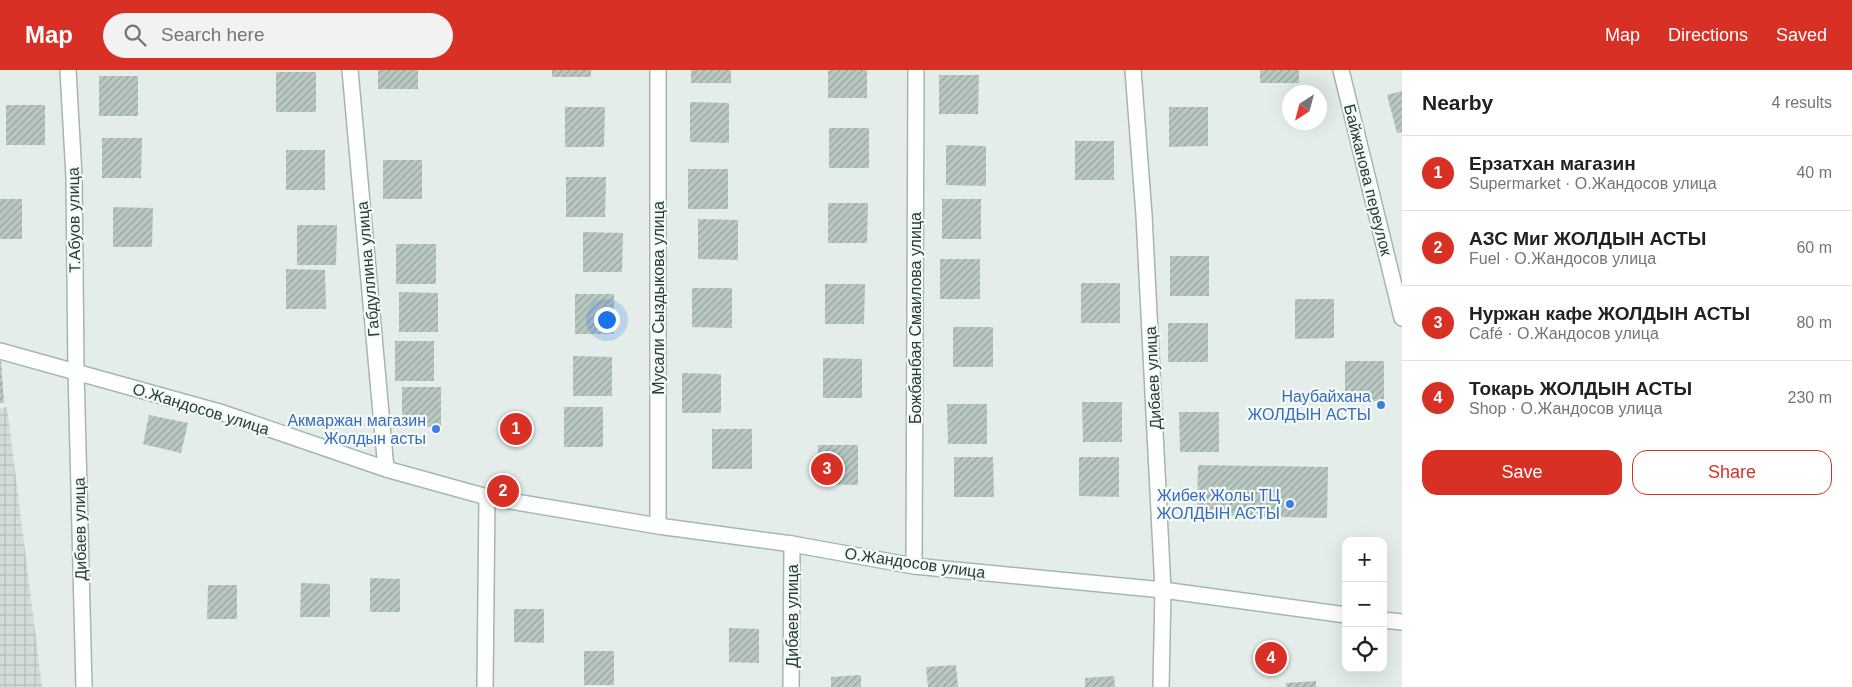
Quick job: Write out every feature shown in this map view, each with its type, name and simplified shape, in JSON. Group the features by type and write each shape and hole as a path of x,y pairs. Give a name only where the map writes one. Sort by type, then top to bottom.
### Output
{"street":[{"name":"Т.Абуов улица","path":"68,70 74,177 76,371"},
{"name":"Габдуллина улица","path":"350,70 386,469"},
{"name":"Мусали Сыздыкова улица","path":"658,70 658,526"},
{"name":"Божбанбая Смаилова улица","path":"914,566 916,70"},
{"name":"Дибаев улица","path":"1133,70 1144,215 1164,590 1161,687"},
{"name":"Байжанова переулок","path":"1341,70 1402,318"},
{"name":"О.Жандосов улица","path":"0,351 222,413 386,469 487,497 658,526 792,544 914,566 1164,590 1342,613"},
{"name":"Дибаев улица","path":"76,371 84,687"},
{"path":"485,687 487,497"},
{"name":"Дибаев улица","path":"791,687 792,544"},
{"path":"1387,620 1402,622"}],"shaded area":[{"path":"7,407 42,687 0,687 0,408"}],"building":[{"path":"378,70 418,70 418,89 378,89"},
{"path":"552,70 591,70 591,77 552,77"},
{"path":"691,70 731,70 731,83 691,83"},
{"path":"828,70 867,70 867,98 828,98"},
{"path":"1260,70 1299,70 1299,83 1260,83"},
{"path":"276,72 316,72 316,112 276,112"},
{"path":"939,75 979,75 978,114 939,114"},
{"path":"99,76 138,76 138,116 99,116"},
{"path":"1402,91 1402,132 1397,133 1387,95"},
{"path":"690,102 729,103 729,143 690,142"},
{"path":"6,105 45,105 45,145 6,145"},
{"path":"565,107 605,107 604,147 565,147"},
{"path":"1169,107 1208,107 1208,146 1169,147"},
{"path":"829,128 869,128 869,168 829,168"},
{"path":"102,138 142,138 141,178 102,178"},
{"path":"1075,141 1114,141 1114,180 1075,180"},
{"path":"946,145 986,146 986,186 946,185"},
{"path":"286,150 325,150 325,190 286,190"},
{"path":"383,160 422,160 422,199 383,199"},
{"path":"688,169 728,169 728,209 688,209"},
{"path":"566,177 606,177 605,217 566,217"},
{"path":"0,199 22,199 22,239 0,239"},
{"path":"942,199 981,199 981,239 942,239"},
{"path":"828,203 868,203 867,243 828,243"},
{"path":"113,207 153,208 152,247 113,247"},
{"path":"698,219 738,220 738,260 698,259"},
{"path":"297,225 337,225 336,265 297,265"},
{"path":"583,232 623,233 622,272 583,272"},
{"path":"396,244 436,244 436,284 396,284"},
{"path":"1170,256 1209,256 1209,296 1170,296"},
{"path":"940,259 980,259 980,299 940,299"},
{"path":"286,269 325,270 326,309 286,309"},
{"path":"1081,283 1120,283 1120,323 1081,323"},
{"path":"825,284 865,284 864,324 825,324"},
{"path":"692,288 732,288 732,328 692,327"},
{"path":"399,292 438,293 438,332 399,332"},
{"path":"575,294 614,294 614,334 575,334"},
{"path":"1295,299 1334,299 1334,338 1295,339"},
{"path":"1168,323 1208,323 1208,362 1168,362"},
{"path":"953,327 993,327 993,367 953,367"},
{"path":"395,341 434,341 434,381 395,381"},
{"path":"573,356 612,357 612,396 573,396"},
{"path":"823,358 862,359 862,398 823,398"},
{"path":"1,361 4,403 0,403"},
{"path":"1345,361 1384,361 1384,401 1345,401"},
{"path":"682,373 721,374 721,413 682,413"},
{"path":"402,387 441,387 441,427 402,427"},
{"path":"1082,402 1122,402 1122,442 1083,442"},
{"path":"947,404 987,404 987,444 948,444"},
{"path":"564,407 603,407 603,447 564,447"},
{"path":"1179,412 1219,412 1219,452 1180,452"},
{"path":"149,415 188,423 181,453 143,444"},
{"path":"712,429 752,429 752,469 712,469"},
{"path":"818,445 858,445 858,485 818,484"},
{"path":"954,457 993,457 994,497 954,497"},
{"path":"1079,457 1119,457 1119,497 1079,496"},
{"path":"1198,465 1328,467 1327,518 1197,515"},
{"path":"370,578 400,579 400,612 370,612"},
{"path":"301,583 330,584 330,617 300,617"},
{"path":"208,585 237,585 237,619 207,619"},
{"path":"514,609 544,609 544,643 514,642"},
{"path":"729,628 759,629 759,663 729,662"},
{"path":"584,651 614,651 614,685 584,685"},
{"path":"956,665 958,687 928,687 926,667"},
{"path":"861,675 861,687 831,687 831,677"},
{"path":"1114,676 1115,687 1085,687 1085,678"},
{"path":"1316,681 1316,687 1286,687 1286,683"}],"place":[{"name":"Наубайхана ЖОЛДЫН АСТЫ","path":"1381,405"},
{"name":"Акмаржан магазин Жолдын асты","path":"436,429"},
{"name":"Ерзатхан магазин","path":"516,429"},
{"name":"Нуржан кафе ЖОЛДЫН АСТЫ","path":"827,469"},
{"name":"АЗС Миг ЖОЛДЫН АСТЫ","path":"503,491"},
{"name":"Жибек Жолы ТЦ ЖОЛДЫН АСТЫ","path":"1290,504"},
{"name":"Токарь ЖОЛДЫН АСТЫ","path":"1271,658"}]}
